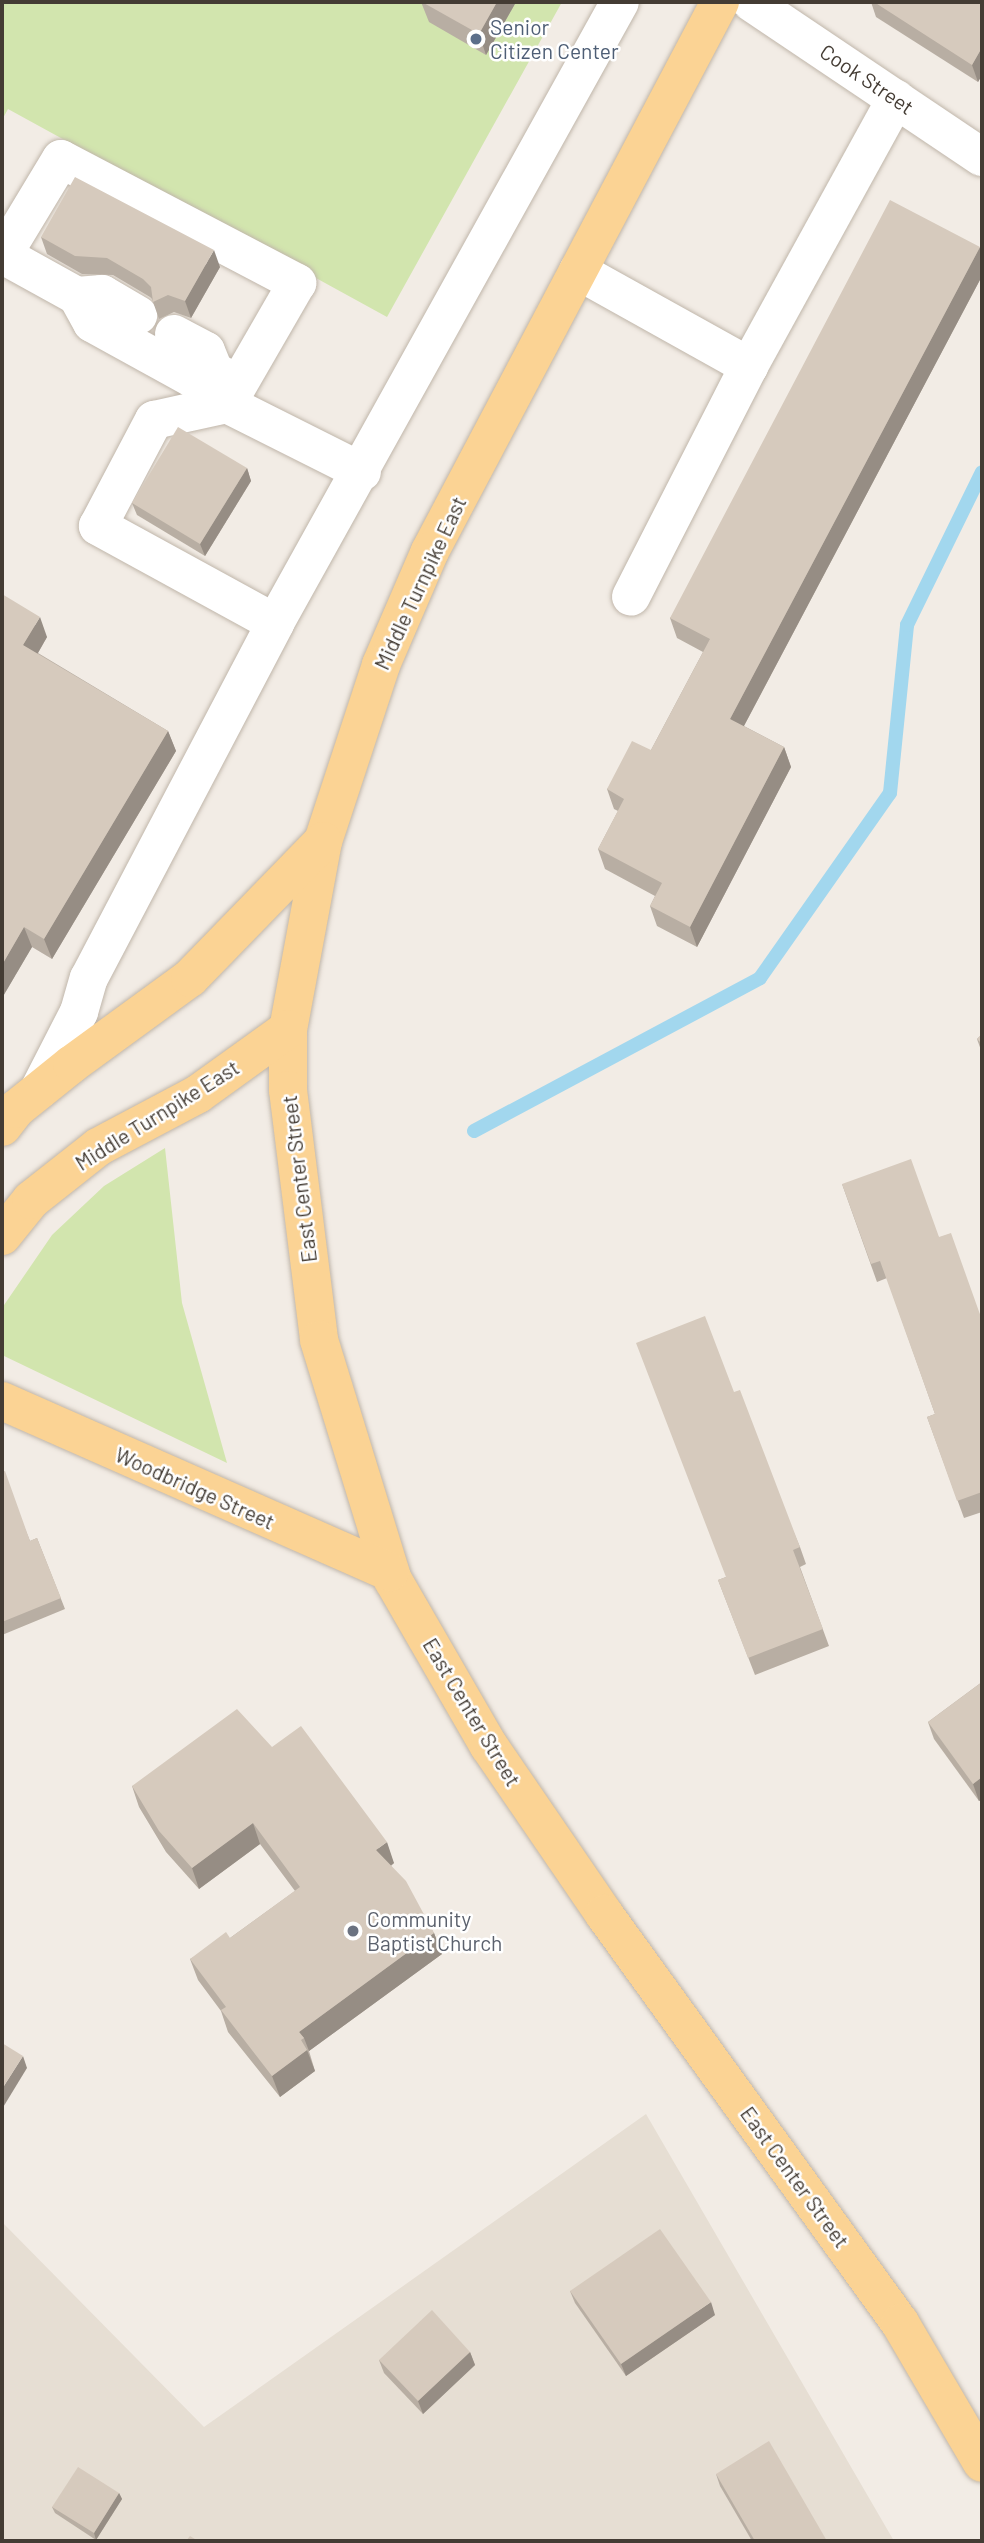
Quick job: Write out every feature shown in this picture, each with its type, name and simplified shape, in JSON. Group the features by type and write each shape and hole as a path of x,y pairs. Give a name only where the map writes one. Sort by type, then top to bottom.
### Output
{"main road":[{"name":"Middle Turnpike East","path":"2,1127 39,1090 190,978 323,841 381,665 430,551 720,2"},
{"name":"East Center Street","path":"323,841 288,1029 288,1090 319,1340 390,1572 489,1746 604,1914 900,2323 982,2463"},
{"name":"Middle Turnpike East","path":"2,1236 31,1200 98,1147 198,1094 288,1029"},
{"name":"Woodbridge Street","path":"2,1401 390,1572"}],"street":[{"name":"Middle Turnpike East","path":"39,1090 79,1012 89,978 275,623 362,472 620,2"},
{"name":"Cook Street","path":"751,2 982,157"},
{"path":"631,597 749,366 896,99"},
{"path":"275,623 98,526 154,420 227,386 297,284 61,159 3,255 77,296 92,323 192,378 227,386 362,472"},
{"path":"578,271 749,366"},
{"path":"77,296 102,294 138,315"},
{"path":"174,334 206,351 227,386"}],"shaded area":[{"path":"646,2114 894,2541 2,2541 2,2222 204,2427"}],"green space":[{"path":"2,2 562,2 387,317 8,109 2,120"},
{"path":"165,1148 182,1303 227,1463 2,1355 2,1308 52,1235 104,1186"}],"building":[{"path":"422,2 497,2 479,34"},
{"path":"874,2 982,2 982,52 980,51 972,65"},
{"path":"75,177 214,250 185,301 168,295 153,302 151,287 143,279 107,258 75,256 41,237"},
{"path":"890,200 980,247 730,719 784,747 690,927 650,906 662,883 598,849 624,799 607,789 632,741 651,750 710,639 670,618"},
{"path":"178,427 247,468 200,544 132,503"},
{"path":"2,594 40,617 23,645 168,731 44,939 24,927 2,965"},
{"path":"911,1159 939,1237 951,1233 982,1320 982,1492 957,1501 927,1417 935,1414 880,1261 871,1264 842,1184"},
{"path":"705,1316 734,1392 740,1390 800,1547 793,1550 823,1629 748,1658 718,1580 726,1577 636,1343"},
{"path":"5,1471 30,1541 37,1538 61,1598 2,1622 2,1472"},
{"path":"982,1682 982,1777 973,1784 928,1722"},
{"name":"Community Baptist Church","path":"237,1709 272,1747 301,1726 387,1842 376,1850 406,1881 434,1933 299,2032 304,2038 301,2040 307,2050 272,2076 221,2010 226,2007 190,1959 226,1932 230,1938 300,1887 253,1823 192,1868 159,1831 132,1786"},
{"path":"2,2043 23,2056 2,2089"},
{"path":"660,2229 711,2302 621,2364 570,2291"},
{"path":"432,2310 470,2352 418,2401 379,2360"},
{"path":"769,2441 827,2541 755,2541 716,2474"},
{"path":"78,2467 119,2493 94,2533 52,2507"}],"waterway":[{"path":"474,1131 760,978 890,793 907,625 982,472"}],"place":[{"name":"Senior Citizen Center","path":"476,39"},
{"name":"Community Baptist Church","path":"353,1931"}]}
